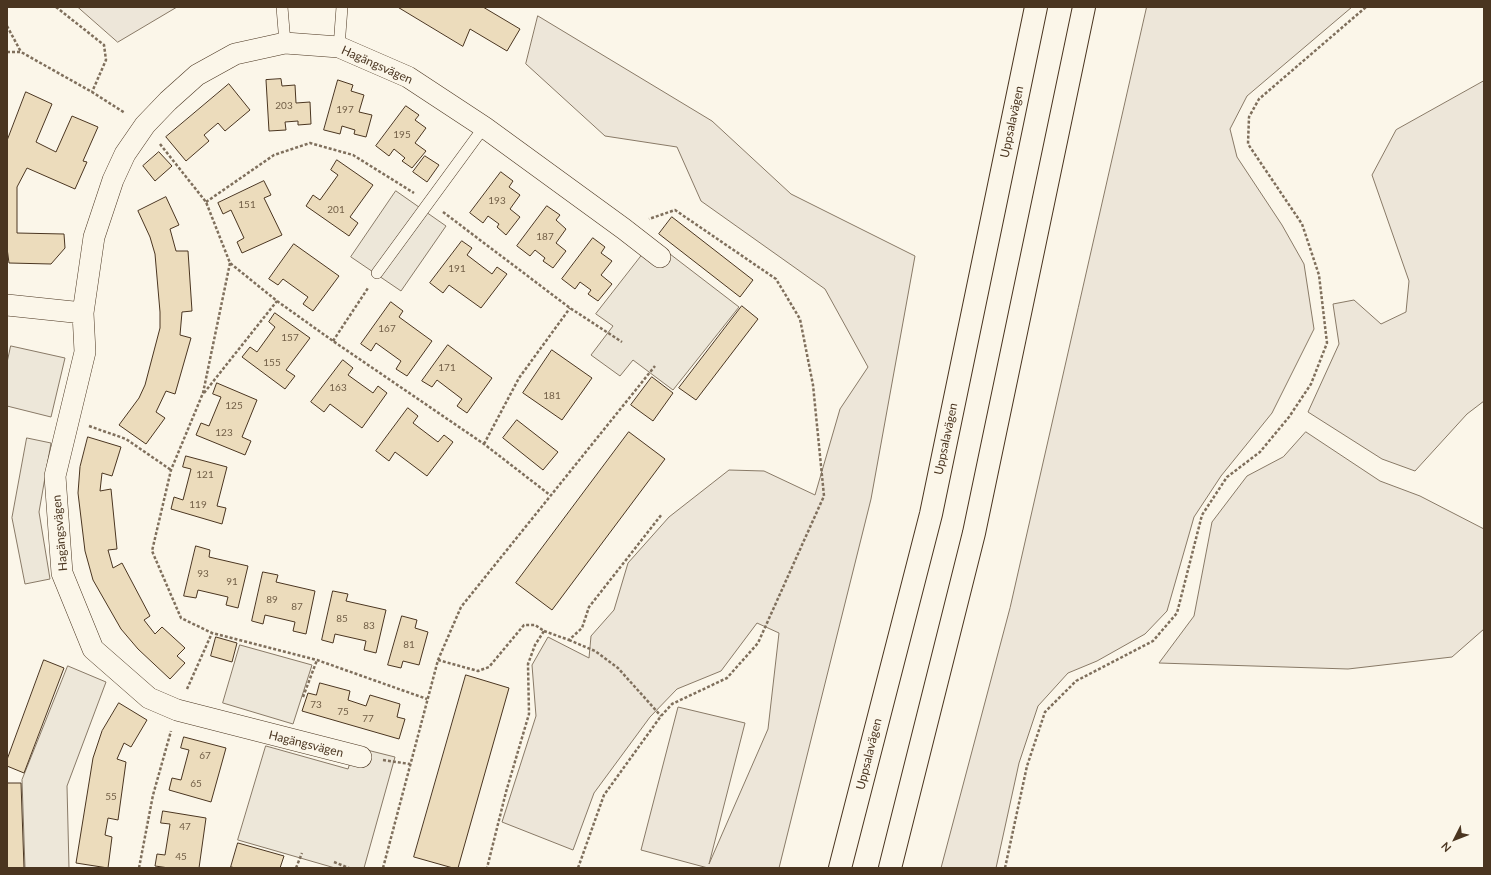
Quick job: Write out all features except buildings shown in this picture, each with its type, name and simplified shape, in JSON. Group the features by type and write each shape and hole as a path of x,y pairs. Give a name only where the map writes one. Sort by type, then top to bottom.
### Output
{"highway":[{"name":"Uppsalavägen","path":"840,868 931,514 1036,7"},
{"path":"890,868 974,532 1084,7"}],"street":[{"name":"Hagängsvägen","path":"361,757 177,710 149,698 93,649 62,573 55,476 85,352 83,313 94,237 113,180 125,154 144,125 168,101 197,75 235,54 285,44 339,47 408,77 484,127 660,257"},
{"path":"7,306 83,313"}],"lane":[{"path":"282,7 285,44"},
{"path":"339,47 342,7"},
{"path":"377,273 484,127"}],"path":[{"path":"56,7 104,45 106,60 92,92"},
{"path":"1004,868 1027,766 1045,712 1076,681 1153,641 1177,613 1202,514 1227,477 1260,452 1289,417 1311,384 1327,343 1319,275 1302,224 1248,144 1249,117 1259,100 1366,7"},
{"path":"7,26 21,52"},
{"path":"7,52 21,52 92,92 144,125 206,202 230,263 277,301 484,444 550,495"},
{"path":"206,202 274,155 310,143 353,155 429,202 570,308 622,342"},
{"path":"578,868 604,795 661,716 672,704 727,678 758,643 824,496 813,385 800,319 776,279 675,210 624,229"},
{"path":"230,263 203,394 171,470 152,551 181,618 212,633 317,660 427,700"},
{"path":"333,341 377,273"},
{"path":"203,394 277,301"},
{"path":"484,444 519,378 570,308"},
{"path":"383,868 438,660 461,607 655,366"},
{"path":"68,418 126,439 171,470"},
{"path":"569,640 582,628 589,607 662,514"},
{"path":"438,660 478,671 489,667 524,625 535,625 544,631 595,651 618,668 661,716"},
{"path":"487,868 506,792 529,714 528,664 535,646 544,631"},
{"path":"139,868 153,795 177,710 212,633"},
{"path":"303,697 317,660"},
{"path":"361,757 410,764"},
{"path":"296,868 302,853"},
{"path":"334,862 348,868"}],"shaded area":[{"path":"78,7 177,7 118,42"},
{"path":"1147,7 1352,7 1247,96 1230,129 1237,157 1282,225 1304,264 1314,329 1272,413 1221,476 1194,517 1167,611 1145,634 1097,661 1068,673 1038,706 1019,763 996,868 941,868 1010,608"},
{"path":"538,16 712,121 791,194 915,256 871,499 779,868 708,868 641,850 678,707 745,723 709,864 768,729 779,633 757,623 721,671 677,689 650,717 594,793 573,850 502,822 536,716 532,665 548,637 589,658 591,636 614,610 628,563 669,517 729,470 764,471 815,495 840,409 868,367 825,289 701,201 677,147 605,136 526,64"},
{"path":"1484,81 1484,401 1467,414 1415,471 1382,459 1308,412 1339,344 1333,304 1354,300 1381,324 1406,312 1409,281 1372,175 1396,130"},
{"path":"396,191 446,226 401,291 351,257"},
{"path":"653,241 739,307 673,390 633,360 620,376 591,355 613,326 596,314"},
{"path":"11,346 65,358 51,417 7,406 7,363"},
{"path":"1306,432 1380,481 1420,496 1484,529 1484,629 1452,657 1348,669 1159,663 1194,616 1212,522 1247,476 1283,457"},
{"path":"27,438 51,443 39,512 50,579 25,584 12,518"},
{"path":"240,645 312,665 293,724 223,703"},
{"path":"68,666 106,682 67,786 69,868 25,868 22,780"},
{"path":"266,746 348,769 355,747 395,757 364,868 335,868 238,840"}]}
